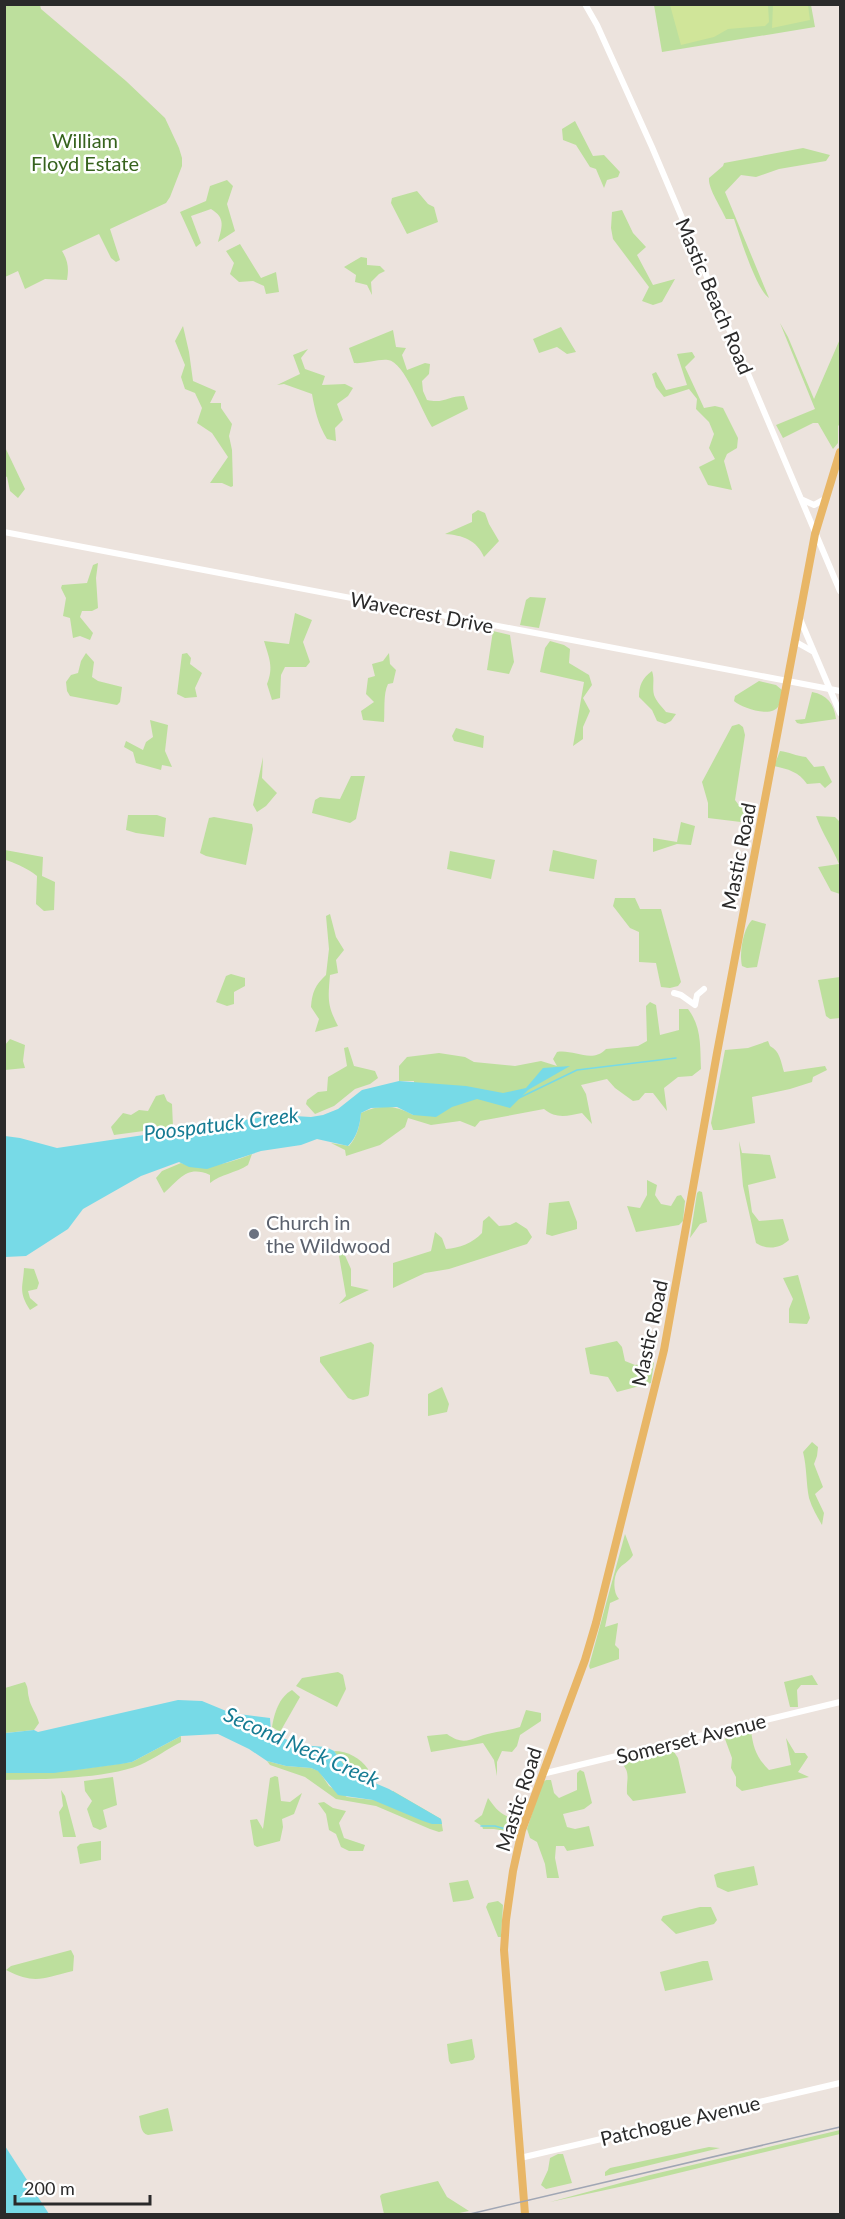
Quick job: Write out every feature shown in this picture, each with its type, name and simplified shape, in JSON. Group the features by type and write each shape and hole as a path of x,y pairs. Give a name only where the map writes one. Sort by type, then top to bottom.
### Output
{"main road":[{"name":"Mastic Road","path":"525,2214 504,1950 515,1860 522,1830 585,1660 596,1623 664,1350 717,1053 815,534 840,453"}],"street":[{"name":"Mastic Beach Road","path":"585,4 597,25 652,147 840,591"},
{"path":"802,500 814,505 825,499"},
{"name":"Wavecrest Drive","path":"4,532 840,691"},
{"path":"812,556 827,558"},
{"path":"800,619 840,712"},
{"path":"796,642 812,651"},
{"path":"811,686 820,679 822,673"},
{"path":"840,702 840,712"},
{"path":"674,993 695,1005 697,995 704,989"},
{"name":"Somerset Avenue","path":"542,1773 840,1702"},
{"name":"Patchogue Avenue","path":"520,2158 840,2083"}],"green space":[{"name":"William Floyd Estate","path":"4,5 40,5 41,9 126,81 165,118 182,158 182,166 166,203 110,229 120,260 116,262 111,258 99,234 62,251 68,265 67,280 45,279 25,289 18,271 5,277"},
{"path":"654,5 811,5 815,27 662,52"},
{"path":"670,5 768,5 769,22 765,26 728,29 714,37 681,45"},
{"path":"773,5 808,5 810,20 772,28"},
{"path":"575,121 593,156 604,155 620,172 618,177 607,180 604,188 596,169 590,167 576,145 563,140 562,129"},
{"path":"803,148 830,155 826,161 779,169 756,177 741,175 725,192 769,298 754,274 734,219 726,219 713,193 709,178 724,163"},
{"path":"227,180 233,186 227,204 235,231 218,242 222,223 216,212 211,209 191,216 201,243 196,247 180,212 206,201 210,186"},
{"path":"417,191 428,204 434,207 438,222 407,234 391,203 392,198"},
{"path":"622,210 633,233 646,247 637,255 653,285 675,279 662,302 653,305 642,301 649,287 613,239 612,212"},
{"path":"240,244 261,278 276,272 279,292 266,294 264,286 253,281 239,282 230,274 234,263 226,251"},
{"path":"361,257 367,258 367,265 380,266 385,271 371,282 372,295 367,285 355,282 356,275 344,267"},
{"path":"780,323 814,399 840,339 840,424 838,443 833,449 818,423 813,423 783,438 776,425 815,409"},
{"path":"183,326 193,381 216,391 210,403 221,403 221,408 232,424 229,436 232,450 233,486 231,487 222,483 210,483 228,457 212,433 197,423 202,408 195,393 185,389 181,377 185,365 175,341"},
{"path":"561,327 576,352 567,354 557,347 539,353 533,339"},
{"path":"393,330 396,347 406,348 402,355 407,370 425,363 430,364 429,374 422,381 427,400 438,401 464,396 468,409 432,427 407,378 394,363 384,360 354,363 349,348"},
{"path":"308,349 301,358 305,369 325,376 322,385 345,384 353,388 348,396 337,404 343,420 335,428 336,441 327,439 317,417 312,394 284,384 277,385 300,374 293,355"},
{"path":"692,352 695,357 685,367 704,408 715,406 723,408 738,438 737,448 727,454 724,461 732,490 708,485 699,467 715,459 709,448 714,434 709,422 696,409 697,399 689,389 664,397 656,387 652,374 656,372 666,390 687,385 677,354"},
{"path":"4,445 25,489 18,498 10,491 5,476"},
{"path":"478,510 485,513 499,541 484,557 477,546 468,540 445,534 472,522 472,514"},
{"path":"98,563 96,578 98,608 92,611 82,611 80,617 93,633 90,640 80,636 73,638 70,618 63,616 66,598 61,588 62,585 87,583 93,565"},
{"path":"530,597 546,598 539,628 520,625 526,600"},
{"path":"295,613 312,620 303,642 310,662 306,667 285,667 281,675 280,698 272,700 267,684 270,662 264,641 289,644"},
{"path":"493,631 510,635 514,662 509,674 487,670"},
{"path":"550,641 570,649 569,663 589,675 592,685 583,698 590,711 583,727 583,739 573,746 584,682 540,672 545,648"},
{"path":"86,653 94,662 92,677 98,681 122,687 120,702 117,705 70,696 67,691 66,682 71,675 78,673"},
{"path":"187,653 191,658 190,664 202,673 195,688 197,697 185,698 177,694 182,654"},
{"path":"389,653 390,664 396,670 393,683 388,684 386,688 384,722 363,720 361,711 374,702 366,694 368,678 375,676 372,664 383,661"},
{"path":"652,671 653,692 656,699 666,712 676,714 671,721 665,724 657,721 652,710 639,697 642,683"},
{"path":"759,681 776,685 782,690 780,703 776,709 757,711 734,701 735,696"},
{"path":"812,692 822,695 829,701 834,708 836,719 797,723 795,720 805,719"},
{"path":"150,720 168,725 165,751 172,767 162,765 161,770 136,763 133,752 124,747 126,741 143,750 146,742 153,737"},
{"path":"739,724 743,727 745,735 735,800 738,804 756,811 753,821 749,823 708,818 708,803 702,782 732,726"},
{"path":"456,728 484,736 483,748 454,741 452,736"},
{"path":"780,751 806,757 814,767 824,766 832,782 825,788 820,783 807,784 793,772 774,766"},
{"path":"263,757 262,778 277,793 266,806 257,812 253,805"},
{"path":"351,776 365,776 356,819 350,823 312,813 315,800 320,797 340,799"},
{"path":"128,815 157,815 166,818 164,837 126,830"},
{"path":"816,816 835,817 840,822 840,894 831,891 818,867 839,864"},
{"path":"209,818 252,824 246,865 200,853"},
{"path":"681,822 695,826 691,845 677,844 653,852 653,838 677,842"},
{"path":"5,850 43,857 42,876 55,882 54,910 44,911 36,904 37,876 22,866 5,860"},
{"path":"553,850 597,860 594,879 549,871"},
{"path":"450,851 495,860 491,879 447,869"},
{"path":"615,898 635,898 640,909 661,909 681,982 678,986 661,987 656,963 639,962 639,932 630,928 613,906"},
{"path":"330,914 336,937 344,950 336,960 338,973 330,975 329,983 330,1007 338,1026 315,1032 319,1019 311,1007 311,1002 319,982 326,975 329,949 326,916"},
{"path":"752,920 766,924 757,967 747,968 742,966 741,948 746,929"},
{"path":"231,974 245,978 245,986 234,992 234,1004 227,1006 216,1002 226,976"},
{"path":"840,977 840,1018 830,1019 826,1016 818,980"},
{"path":"650,1002 656,1005 660,1035 679,1030 679,1009 688,1009 696,1023 699,1038 701,1069 692,1076 678,1077 664,1088 667,1111 653,1093 645,1093 639,1100 633,1101 607,1079 581,1085 586,1094 592,1124 582,1113 557,1115 544,1109 480,1121 475,1127 460,1121 431,1125 408,1118 405,1127 380,1145 346,1156 345,1150 331,1143 349,1146 358,1131 361,1113 368,1110 387,1107 400,1109 413,1115 414,1081 399,1081 399,1066 407,1057 439,1053 465,1057 474,1062 515,1066 541,1061 557,1066 553,1059 557,1052 589,1056 606,1049 638,1046 647,1041 646,1006"},
{"path":"10,1039 25,1045 23,1061 25,1068 5,1070 5,1045"},
{"path":"768,1041 778,1054 784,1072 825,1066 827,1070 813,1077 812,1082 752,1097 755,1123 713,1130 711,1123 725,1050 748,1048"},
{"path":"348,1047 354,1066 375,1071 378,1078 370,1084 355,1089 334,1106 315,1114 306,1104 307,1100 318,1092 327,1091 328,1077 347,1066 344,1048"},
{"path":"164,1094 167,1101 172,1104 173,1127 114,1135 111,1127 123,1113 131,1115 139,1110 148,1111 156,1096"},
{"path":"739,1141 742,1153 770,1155 776,1178 748,1185 752,1212 759,1221 783,1219 789,1240 777,1247 769,1248 756,1243 743,1186"},
{"path":"252,1154 248,1165 210,1183 210,1175 202,1172 190,1173 184,1175 164,1193 156,1178 162,1171 181,1163 189,1166 207,1166 226,1163"},
{"path":"647,1180 657,1185 655,1195 661,1204 671,1206 677,1196 681,1195 685,1201 683,1221 679,1225 636,1232 627,1206 640,1208 647,1195"},
{"path":"702,1192 707,1222 700,1224 690,1238 697,1193"},
{"path":"569,1201 577,1222 577,1229 552,1236 546,1234 549,1203"},
{"path":"489,1216 499,1226 516,1222 527,1229 532,1237 527,1244 449,1269 425,1273 393,1288 393,1263 431,1251 435,1232 442,1238 446,1249 470,1242 482,1233 483,1221"},
{"path":"338,1250 343,1251 351,1269 351,1286 369,1290 339,1304 346,1296"},
{"path":"24,1268 34,1269 39,1283 37,1289 28,1291 30,1298 38,1305 30,1310 23,1294"},
{"path":"798,1275 810,1318 807,1324 789,1323 789,1309 793,1299 783,1278"},
{"path":"617,1341 622,1347 625,1361 635,1365 654,1362 651,1383 617,1392 608,1377 590,1374 585,1348"},
{"path":"371,1342 374,1345 369,1394 353,1400 348,1398 320,1362 320,1357"},
{"path":"442,1387 449,1404 447,1412 428,1416 428,1394"},
{"path":"812,1442 818,1447 814,1464 823,1487 815,1494 824,1513 822,1525 809,1498 803,1452"},
{"path":"625,1534 633,1555 616,1573 615,1589 619,1599 610,1603 605,1627 618,1623 615,1645 619,1649 619,1659 590,1669 589,1666"},
{"path":"338,1672 343,1675 346,1689 337,1707 296,1686 302,1678"},
{"path":"812,1675 818,1685 801,1685 797,1690 798,1707 790,1707 784,1682"},
{"path":"25,1682 39,1723 34,1730 5,1733 5,1688"},
{"path":"292,1690 300,1697 280,1732 272,1727 274,1717 280,1701"},
{"path":"526,1710 541,1713 541,1721 520,1735 517,1746 512,1752 502,1751 497,1762 497,1776 494,1760 483,1743 431,1752 427,1736 447,1734 465,1741 485,1734 520,1727"},
{"path":"736,1730 751,1730 756,1751 769,1770 791,1765 786,1738 795,1753 805,1753 808,1757 798,1772 809,1777 742,1791 736,1786 736,1777 731,1768 732,1758 725,1739"},
{"path":"181,1736 181,1742 145,1763 126,1770 74,1777 5,1780 4,1773 73,1770 132,1762"},
{"path":"334,1751 349,1754 361,1762 368,1769 367,1778 349,1772"},
{"path":"674,1752 678,1758 686,1793 633,1801 627,1794 626,1769 619,1761 633,1756"},
{"path":"267,1761 319,1771 329,1786 347,1797 373,1800 393,1791 441,1819 443,1831 430,1829 376,1806 336,1799 305,1777 270,1765"},
{"path":"580,1770 584,1772 592,1803 584,1809 563,1814 567,1827 575,1829 589,1826 594,1846 567,1851 564,1846 556,1846 555,1858 559,1878 547,1878 545,1864 537,1842 530,1838 527,1829 542,1783 551,1780 554,1793 559,1798 577,1790 577,1773"},
{"path":"113,1777 117,1805 103,1810 107,1827 100,1830 93,1827 87,1809 92,1801 85,1791 84,1781"},
{"path":"278,1777 281,1801 290,1802 302,1793 294,1814 282,1819 280,1841 257,1847 254,1845 250,1820 257,1819 263,1829 270,1778"},
{"path":"61,1790 65,1796 76,1837 63,1837 59,1812 63,1806"},
{"path":"488,1798 501,1813 520,1820 515,1833 483,1829 474,1821 482,1815"},
{"path":"324,1802 333,1808 346,1811 339,1823 344,1838 365,1845 363,1851 349,1851 341,1847 336,1834 329,1830 326,1814 318,1803"},
{"path":"101,1841 101,1860 80,1864 77,1847 80,1844"},
{"path":"754,1866 758,1885 728,1892 717,1887 714,1875"},
{"path":"468,1880 474,1898 453,1902 449,1883"},
{"path":"498,1901 503,1905 501,1937 498,1937 486,1907 488,1903"},
{"path":"700,1907 711,1907 717,1920 714,1924 676,1934 661,1920 663,1916"},
{"path":"71,1950 74,1956 73,1971 32,1979 6,1970 11,1966"},
{"path":"708,1961 713,1980 665,1991 660,1972"},
{"path":"472,2039 475,2057 473,2060 451,2064 447,2044"},
{"path":"168,2108 173,2131 145,2134 139,2116"},
{"path":"840,2130 840,2134 550,2202 650,2175"},
{"path":"709,2147 720,2148 605,2176 605,2172 610,2168"},
{"path":"563,2154 572,2183 546,2189 541,2185 548,2170 550,2158"},
{"path":"438,2181 447,2197 469,2211 454,2214 384,2214 380,2196 382,2194"}],"water":[{"name":"Poospatuck Creek","path":"570,1066 528,1090 510,1108 477,1099 452,1107 436,1117 413,1115 397,1107 371,1108 361,1113 358,1131 348,1146 317,1139 301,1145 261,1151 207,1169 189,1167 179,1162 141,1176 83,1209 68,1229 26,1256 5,1257 5,1136 57,1148 277,1115 311,1117 338,1109 362,1090 399,1081 466,1086 503,1093 526,1088 543,1068"},
{"path":"178,1700 202,1701 231,1713 270,1718 271,1733 300,1745 326,1747 334,1751 349,1772 389,1789 441,1819 442,1824 423,1821 373,1800 338,1795 318,1771 267,1761 249,1749 218,1734 181,1736 132,1762 54,1773 5,1773 4,1733 34,1730 38,1732"},
{"path":"5,2146 49,2214 5,2214"}],"waterway":[{"name":"Poospatuck Creek","path":"519,1098 577,1070 676,1058"},
{"name":"Second Neck Creek","path":"481,1826 495,1826 516,1832"}],"railway":[{"path":"470,2214 840,2127"}],"place":[{"name":"Church in the Wildwood","path":"254,1234"}]}
